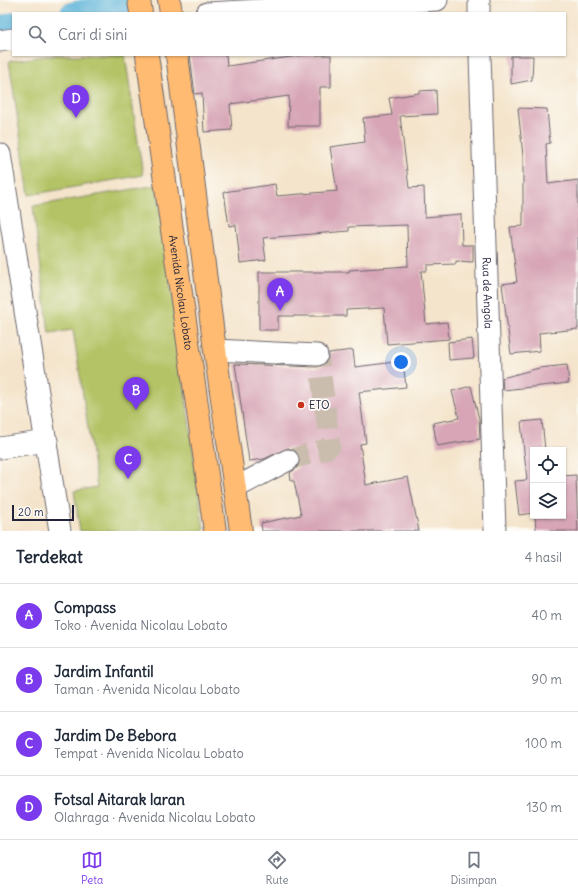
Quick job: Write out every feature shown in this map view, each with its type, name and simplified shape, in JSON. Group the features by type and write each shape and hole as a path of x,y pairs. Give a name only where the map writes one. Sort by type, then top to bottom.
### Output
{"main road":[{"path":"139,0 141,12"},
{"path":"169,0 171,12"},
{"name":"Avenida Nicolau Lobato","path":"147,56 215,531"},
{"path":"177,56 215,350 241,531"}],"street":[{"path":"225,12 437,0"},
{"path":"478,0 479,12"},
{"path":"0,41 12,39"},
{"name":"Rua de Angola","path":"480,56 495,531"},
{"path":"0,154 4,200 47,441 60,531"},
{"path":"215,350 312,353 317,355"},
{"path":"0,448 47,441"},
{"path":"235,488 288,460"}],"green space":[{"path":"46,56 125,56 143,175 29,195 9,61"},
{"path":"157,185 204,531 80,531 74,491 97,487 73,330 49,333 33,206"}],"building":[{"path":"190,56 226,56 227,66 298,56 331,56 331,87 320,87 320,126 288,126 289,96 230,104 232,130 204,132 202,93 195,94"},
{"path":"511,56 533,56 532,80 511,84"},
{"path":"436,90 437,114 400,116 409,188 424,187 425,217 461,214 462,245 473,245 473,262 456,261 456,264 427,265 427,271 421,271 426,324 447,322 449,339 387,344 384,308 346,310 346,316 278,316 278,330 259,330 259,272 349,272 349,270 408,266 407,225 349,227 349,231 263,238 266,260 240,263 236,225 229,226 224,192 275,184 277,196 337,191 330,147 365,142 363,118 392,115 389,98 419,93 419,91"},
{"path":"518,108 547,109 550,143 546,144 548,184 578,180 578,329 539,333 540,351 511,354 502,284 517,282 510,227 523,226 523,156"},
{"path":"472,339 474,358 449,360 448,342"},
{"name":"ETO","path":"353,350 355,367 403,361 406,387 359,392 366,443 360,444 366,485 408,477 419,531 262,531 261,523 301,515 294,481 291,481 290,473 298,467 300,460 299,455 295,450 288,448 264,459 249,461 235,364 317,367 322,366 327,362 329,353"},
{"path":"567,365 569,383 503,390 502,378 539,368"},
{"path":"471,386 479,419 480,439 437,446 433,423 459,418 452,391"},
{"path":"542,420 545,447 530,447 530,513 519,515 515,481 527,480 521,422"},
{"path":"576,475 578,531 536,531 535,519 566,519 566,476"}],"waterway":[{"path":"76,12 136,0"},
{"path":"0,27 12,23"}],"tunnel":[{"path":"288,460 326,449 330,446 319,360 317,355"}],"place":[{"name":"Fotsal Aitarak laran","path":"76,118"},
{"name":"Compass","path":"280,311"},
{"name":"ETO","path":"301,405"},
{"name":"Jardim Infantil","path":"136,410"},
{"name":"Jardim De Bebora","path":"128,479"}]}
